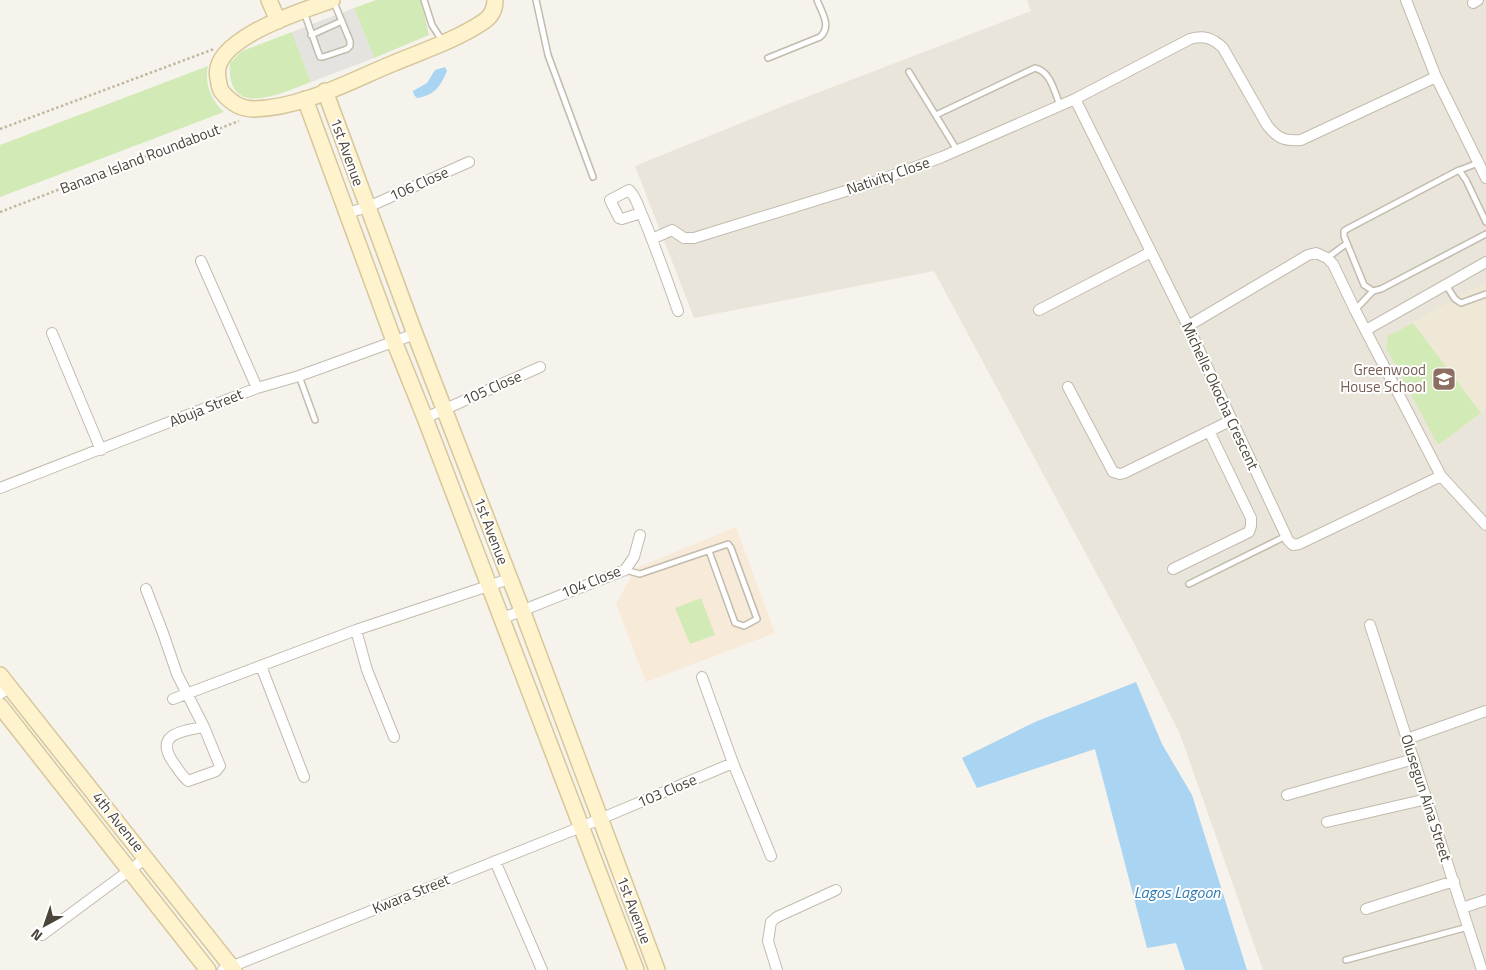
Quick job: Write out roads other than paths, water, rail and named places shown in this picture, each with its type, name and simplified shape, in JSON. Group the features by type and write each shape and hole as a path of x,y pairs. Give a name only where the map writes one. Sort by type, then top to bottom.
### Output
{"street":[{"path":"269,0 278,21"},
{"path":"333,0 301,5 278,21 246,37 223,55 216,71 220,89 233,104 252,109 280,106 305,99 444,42 484,22 492,14 495,0"},
{"path":"1406,0 1436,77 1486,178"},
{"name":"Nativity Close","path":"652,239 672,230 684,238 694,238 878,181 958,150 1075,99 1190,39 1202,36 1216,40 1223,48 1267,125 1276,136 1288,140 1302,140 1436,77"},
{"name":"1st Avenue","path":"325,91 415,334 522,610 657,970"},
{"name":"1st Avenue","path":"305,99 394,341 426,418 636,970"},
{"name":"Michelle Okocha Crescent","path":"1075,99 1188,326 1286,536"},
{"name":"106 Close","path":"347,213 368,206 470,162"},
{"path":"641,214 678,312"},
{"path":"1039,310 1151,252"},
{"path":"1188,326 1308,255 1316,253 1327,258 1333,264 1354,310 1441,476 1486,525"},
{"path":"201,261 257,388"},
{"path":"1366,330 1486,262"},
{"path":"52,333 102,450"},
{"name":"Abuja Street","path":"0,488 102,450 257,388 299,376 415,334"},
{"name":"105 Close","path":"426,418 540,367"},
{"path":"1068,387 1112,472 1116,474 1124,473 1232,420"},
{"path":"1173,569 1248,532 1251,526 1251,518 1209,431"},
{"path":"1286,536 1293,545 1299,544 1441,476"},
{"name":"104 Close","path":"502,618 625,570 634,557 640,535"},
{"path":"173,699 356,630 509,578"},
{"path":"146,589 177,674 204,727 220,766 216,771 188,781 169,756 167,739 185,730 204,727"},
{"name":"Olusegun Aina Street","path":"1370,625 1482,970"},
{"path":"356,630 367,670 394,738"},
{"path":"261,666 304,777"},
{"path":"702,677 733,763 771,856"},
{"name":"4th Avenue","path":"3,686 146,858 229,969"},
{"name":"4th Avenue","path":"0,706 208,970"},
{"path":"1407,739 1486,710"},
{"path":"1287,795 1414,759"},
{"name":"103 Close","path":"600,819 733,763"},
{"path":"1327,822 1427,800"},
{"name":"Kwara Street","path":"229,969 600,819"},
{"path":"42,935 146,858"},
{"path":"495,861 542,970"},
{"path":"1366,909 1454,881"},
{"path":"777,970 768,940 771,922 776,916 836,890"},
{"path":"1462,908 1486,900"}],"lane":[{"path":"301,5 320,57 323,57 347,49 350,46 350,41 333,0"},
{"path":"424,0 432,25 444,42"},
{"path":"536,0 548,55 593,177"},
{"path":"768,58 820,37 826,32 826,24 817,0"},
{"path":"311,35 342,21"},
{"path":"936,115 1035,68 1047,74 1061,105"},
{"path":"909,72 958,150"},
{"path":"1373,291 1364,285 1346,244 1344,231 1454,171 1478,163"},
{"path":"1460,170 1486,222"},
{"path":"1354,310 1373,291 1486,234"},
{"path":"1327,258 1346,244"},
{"path":"1446,285 1455,299 1461,303 1486,294"},
{"path":"299,376 315,420"},
{"path":"1189,584 1286,536"},
{"path":"625,570 640,574 728,544 757,619 744,626 735,623 709,551"},
{"path":"1346,960 1468,927"}],"water":[{"path":"445,67 447,71 442,82 433,92 417,98 414,95 413,91 427,83 435,70"},
{"name":"Lagos Lagoon","path":"1136,682 1162,744 1192,795 1247,970 1185,970 1176,943 1147,948 1095,749 977,788 962,758 1035,722"}],"place":[{"name":"Greenwood House School","path":"1444,379"}]}
